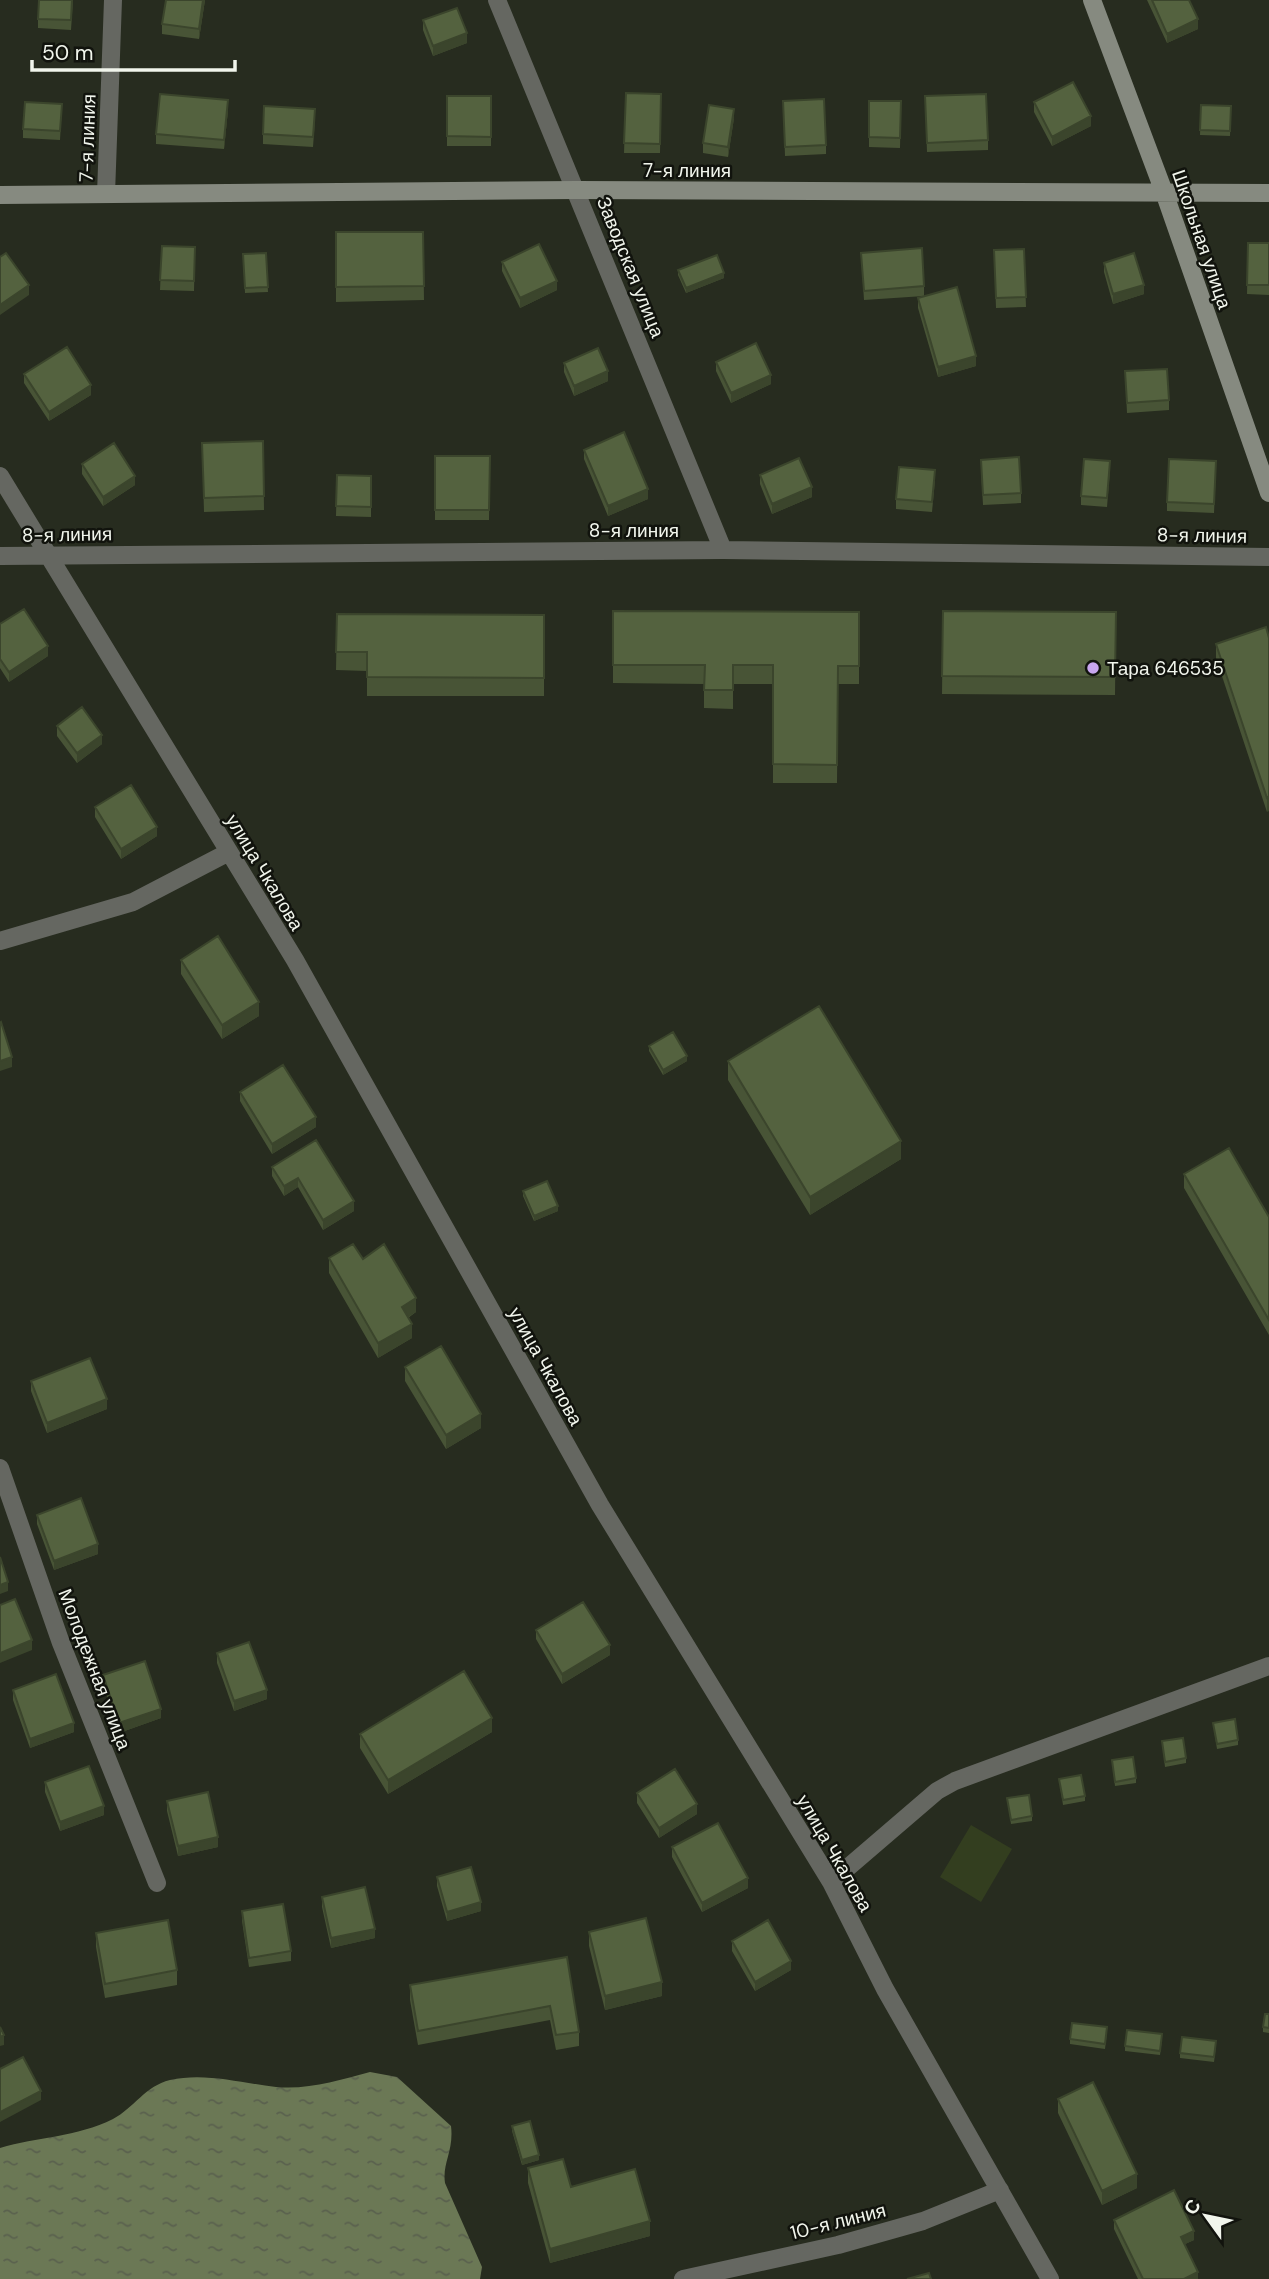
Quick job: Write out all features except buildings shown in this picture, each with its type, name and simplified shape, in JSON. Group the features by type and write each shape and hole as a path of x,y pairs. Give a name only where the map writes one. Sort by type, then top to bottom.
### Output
{"main road":[{"name":"Школьная улица","path":"1092,0 1164,192 1269,492"},
{"name":"7-я линия","path":"0,195 577,190 1269,193"}],"street":[{"name":"7-я линия","path":"106,194 113,0"},
{"name":"Заводская улица","path":"497,0 723,550"},
{"name":"улица Чкалова","path":"0,476 295,960 600,1505 831,1882 885,1989 1050,2279"},
{"name":"8-я линия","path":"0,556 723,550 1269,557"},
{"path":"0,941 133,902 229,852"},
{"name":"Молодежная улица","path":"0,1468 61,1643 157,1883"},
{"path":"831,1882 936,1791 955,1781 1269,1666"},
{"name":"10-я линия","path":"683,2279 838,2245 923,2221 1000,2190"}],"shaded area":[{"path":"971,1825 1012,1849 981,1902 940,1877"}],"water":[{"path":"370,2072 397,2077 451,2126 445,2183 482,2267 480,2279 0,2279 0,2148 99,2125 113,2119 154,2087 170,2080 196,2077 288,2088 324,2084"}],"place":[{"name":"Тара 646535","path":"1093,668"}]}
